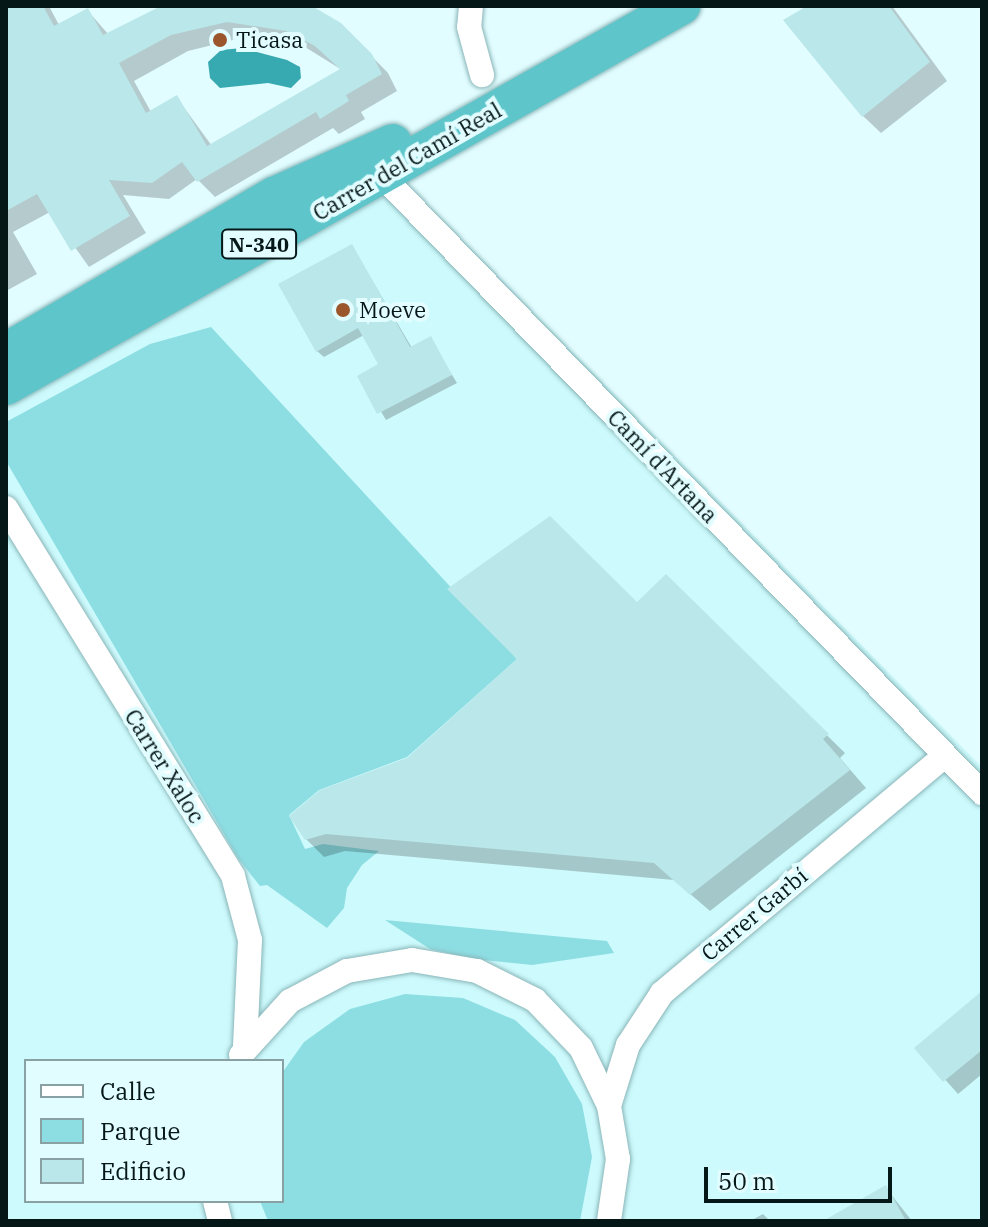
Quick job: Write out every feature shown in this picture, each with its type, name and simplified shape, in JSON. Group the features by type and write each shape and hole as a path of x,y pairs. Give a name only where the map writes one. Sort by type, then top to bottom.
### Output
{"highway":[{"path":"13,342 274,196 378,151 645,6"},
{"name":"Carrer del Camí Real","path":"6,386 681,6"}],"street":[{"path":"471,6 469,27 482,75"},
{"name":"Camí d'Artana","path":"382,176 982,793"},
{"name":"Carrer Xaloc","path":"6,508 233,876 250,940 242,1055"},
{"name":"Carrer Garbí","path":"609,1106 628,1045 662,993 944,756"},
{"path":"242,1055 290,1001 347,971 425,962 477,971 535,1000 581,1048 609,1106 618,1159 609,1221"}],"shaded area":[{"path":"242,48 287,60 300,67 301,78 291,88 268,83 220,88 210,78 208,62 221,50"},
{"path":"407,184 982,767 982,1221 6,1221 6,408"}],"green space":[{"path":"211,327 517,659 407,757 319,790 289,815 305,849 323,844 379,851 362,865 347,888 344,908 327,928 267,885 260,886 238,858 6,461 6,422 150,344"},
{"path":"385,920 607,941 614,953 532,965 474,959 430,949"},
{"path":"405,994 463,998 515,1020 555,1057 582,1104 592,1157 580,1221 268,1221 261,1203 284,1203 284,1070 304,1042 350,1009"}],"building":[{"path":"6,6 43,6 54,26 88,8 103,35 161,6 312,6 341,23 372,54 382,74 346,95 349,101 320,119 316,112 197,182 182,162 152,183 109,180 130,216 71,251 37,194 6,211","holes":["227,22 286,31 315,46 340,69 207,146 177,95 146,113 119,63 171,35"]},
{"path":"807,6 889,6 930,62 862,117 783,20"},
{"path":"352,244 410,347 431,336 452,375 377,414 357,376 378,364 358,328 316,352 278,284"},
{"path":"550,516 637,602 666,574 829,734 823,739 850,770 690,895 654,863 326,834 305,840 289,816 320,790 407,758 517,659 447,589"},
{"path":"982,991 982,1050 943,1082 914,1048"},
{"path":"886,1185 906,1221 823,1221"}],"place":[{"name":"Ticasa","path":"220,40"},
{"name":"Moeve","path":"343,310"}]}
